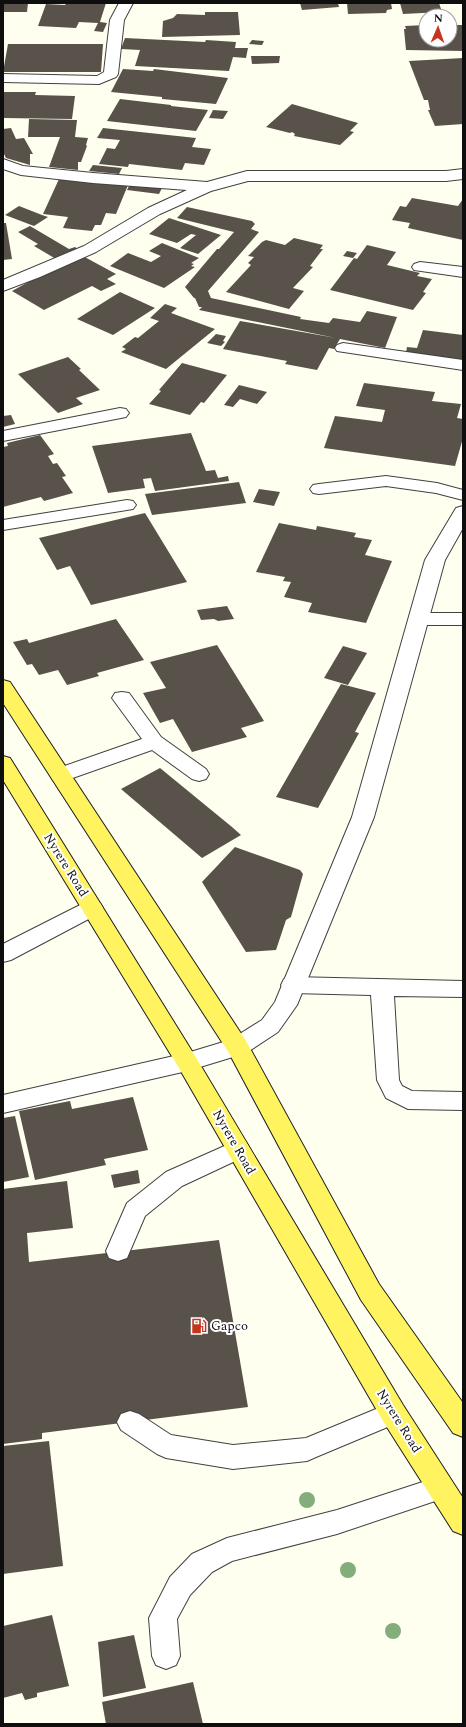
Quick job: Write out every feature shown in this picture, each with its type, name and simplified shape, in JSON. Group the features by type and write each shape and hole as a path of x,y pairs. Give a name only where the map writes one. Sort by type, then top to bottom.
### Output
{"main road":[{"path":"3,687 243,1057 370,1292 463,1425"},
{"name":"Nyrere Road","path":"3,763 187,1062 393,1413 463,1522"}],"street":[{"path":"3,78 99,80 111,74 117,20 126,3"},
{"path":"3,164 21,170 93,178 206,187"},
{"path":"3,286 90,249 154,211 206,187 247,176 446,176 463,174"},
{"path":"3,436 120,413"},
{"path":"3,1104 187,1062 243,1057 270,1026 285,1005 363,817 435,560 463,512"}],"lane":[{"path":"420,267 463,272"},
{"path":"343,348 463,365"},
{"path":"319,488 386,481 437,488 463,495"},
{"path":"3,525 127,505"},
{"path":"418,619 463,618"},
{"path":"122,698 154,742 199,774"},
{"path":"60,775 154,742"},
{"path":"3,954 92,908"},
{"path":"292,985 463,989"},
{"path":"382,987 388,1080 394,1092 408,1100 463,1101"},
{"path":"118,1251 136,1210 174,1179 238,1149"},
{"path":"130,1422 166,1446 233,1457 307,1448 393,1413"},
{"path":"166,1656 163,1618 180,1586 202,1563 227,1550 336,1522 441,1488"}],"building":[{"path":"3,3 28,3 27,12 3,12"},
{"path":"66,3 106,3 100,22 107,23 103,32 94,31 98,23 79,22 76,28 38,26 46,4 65,5"},
{"path":"300,3 338,3 339,7 302,10"},
{"path":"347,3 391,3 392,9 387,10 386,13 348,14"},
{"path":"400,3 439,3 441,8 418,8 418,13 403,14"},
{"path":"205,12 238,12 240,35 162,37 163,21 173,18 177,14 205,15"},
{"path":"418,25 418,48 458,48 458,25 463,25 463,51 406,50 405,26"},
{"path":"125,38 236,42 235,48 248,48 246,58 233,57 229,71 135,66 140,50 121,49"},
{"path":"252,40 264,41 262,45 249,44"},
{"path":"8,44 103,44 101,72 3,72"},
{"path":"251,56 280,56 279,63 252,64"},
{"path":"463,58 463,124 435,126 428,110 430,110 428,100 424,100 409,61"},
{"path":"123,69 153,71 154,69 228,78 216,104 111,92"},
{"path":"3,92 36,92 35,95 75,96 72,119 3,118"},
{"path":"120,99 208,110 196,131 107,121"},
{"path":"292,104 358,123 350,131 354,132 340,145 294,136 295,134 292,132 290,133 266,127"},
{"path":"213,110 228,111 223,119 209,118"},
{"path":"29,119 77,120 75,137 88,138 87,146 81,162 78,162 78,170 49,167 60,137 28,137"},
{"path":"11,128 16,139 24,138 33,154 30,154 30,165 6,158 3,152 3,129"},
{"path":"103,128 196,138 192,147 211,149 204,165 185,163 182,170 129,164 128,167 99,164 107,148 115,149 120,140 97,138"},
{"path":"93,165 122,168 119,174 89,171"},
{"path":"59,179 128,185 116,214 106,213 101,225 95,225 92,231 63,228 68,217 43,214"},
{"path":"130,184 162,188 159,194 127,190"},
{"path":"412,198 458,206 463,199 463,240 408,228 410,223 392,220 400,206 406,207"},
{"path":"19,206 48,217 34,226 5,215"},
{"path":"187,207 252,221 255,224 251,229 259,232 208,291 211,298 301,317 300,319 329,323 333,318 360,322 367,311 397,317 385,348 340,339 334,349 329,348 317,370 285,364 287,361 223,349 240,321 336,338 199,310 202,307 199,307 195,298 185,287 217,249 219,249 234,232 177,218"},
{"path":"169,218 221,235 198,254 180,248 196,235 191,234 177,243 149,234"},
{"path":"3,223 6,223 12,259 3,260"},
{"path":"30,226 69,249 75,247 78,249 56,259 34,246 38,244 18,232"},
{"path":"294,238 323,245 320,249 323,249 310,266 313,267 293,288 304,291 289,309 226,292 251,265 248,263 254,257 248,256 262,242 266,240 285,245"},
{"path":"162,243 199,258 191,263 194,264 191,266 195,267 164,288 110,266 128,253 151,262 161,256 149,251"},
{"path":"367,245 396,252 387,265 420,273 417,276 432,279 423,292 426,293 413,310 330,290 354,258 357,259"},
{"path":"347,251 357,253 353,258 343,256"},
{"path":"81,255 116,274 107,279 116,284 101,291 92,286 44,310 12,291 32,280 30,279"},
{"path":"120,292 155,308 113,335 77,319"},
{"path":"165,304 177,308 171,313 215,329 166,369 121,352 126,349 122,347 135,337 138,338 159,321 150,318"},
{"path":"423,330 463,335 463,361 406,353 407,347 417,348"},
{"path":"216,334 226,336 223,341 225,342 221,346 207,343"},
{"path":"68,357 100,390 76,398 83,404 58,413 18,374"},
{"path":"182,363 227,375 204,403 201,402 190,415 149,404 161,391 159,390"},
{"path":"364,383 435,392 432,401 461,404 457,418 463,419 463,438 455,466 324,448 335,416 382,422 385,410 356,406"},
{"path":"239,385 267,392 257,404 240,399 233,407 224,405"},
{"path":"11,415 15,424 3,427 3,416"},
{"path":"191,433 206,471 215,470 218,478 228,476 229,481 155,491 151,478 143,479 145,488 108,493 92,446"},
{"path":"40,435 54,454 48,456 53,464 57,463 66,476 62,477 73,493 44,501 41,497 3,507 3,447 8,446 7,443"},
{"path":"239,482 246,503 152,515 145,494"},
{"path":"259,489 280,492 274,506 253,502"},
{"path":"145,513 187,582 91,605 70,566 57,570 39,538"},
{"path":"279,523 316,530 317,526 356,533 354,537 372,540 365,555 392,561 366,623 308,612 312,603 284,597 291,582 283,581 285,577 256,572"},
{"path":"227,606 234,619 218,621 214,619 201,620 197,610"},
{"path":"116,619 144,660 97,673 99,676 67,685 58,670 39,675 32,664 27,665 13,642 27,639 29,643"},
{"path":"217,645 264,721 241,728 247,737 192,752 173,719 160,723 143,693 166,688 150,662"},
{"path":"343,646 367,653 348,685 324,678"},
{"path":"341,684 376,693 355,732 359,733 318,808 276,797"},
{"path":"160,768 241,835 202,858 121,789"},
{"path":"235,847 300,870 303,874 291,917 286,920 276,950 246,952 202,882"},
{"path":"133,1097 148,1150 104,1159 106,1165 35,1180 19,1111 70,1101 72,1109"},
{"path":"15,1116 29,1177 3,1182 3,1118"},
{"path":"138,1170 140,1183 114,1188 111,1175"},
{"path":"67,1181 73,1228 27,1233 29,1262 219,1240 248,1407 42,1433 42,1439 3,1444 3,1189"},
{"path":"49,1441 63,1566 3,1574 3,1446"},
{"path":"52,1615 69,1686 37,1693 37,1697 25,1700 22,1693 3,1698 3,1626"},
{"path":"134,1635 146,1688 103,1697 98,1642"},
{"path":"193,1682 203,1724 106,1724 102,1702"}],"place":[{"name":"Gapco","path":"199,1326"}]}
